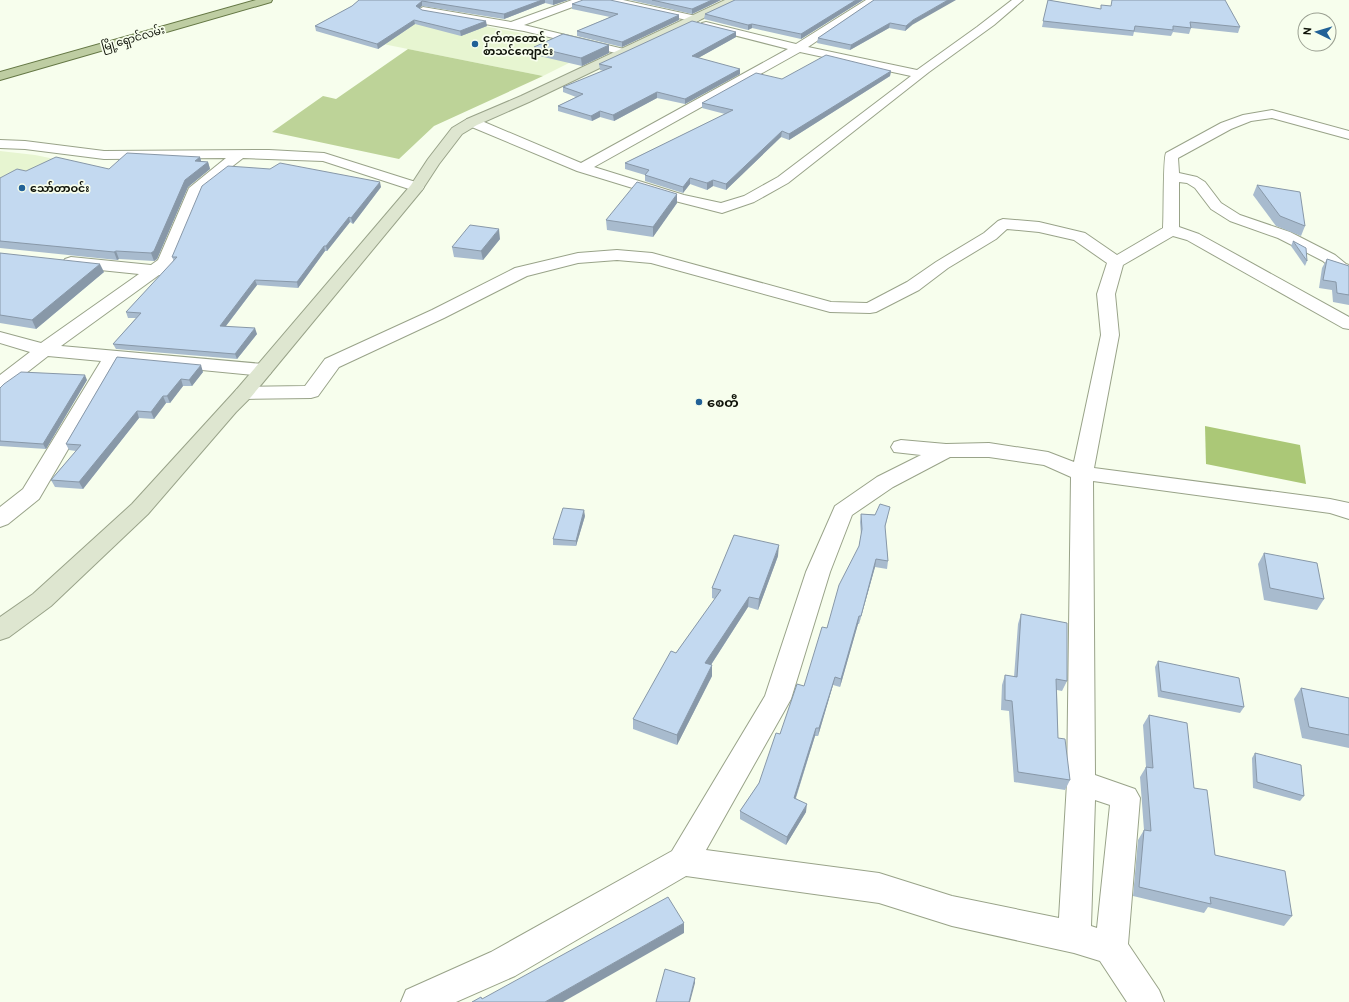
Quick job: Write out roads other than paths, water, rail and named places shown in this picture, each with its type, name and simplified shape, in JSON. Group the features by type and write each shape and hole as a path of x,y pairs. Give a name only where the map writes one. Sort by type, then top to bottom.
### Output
{"main road":[{"name":"မြို့ရှောင်လမ်း","path":"0,76 267,0"},
{"path":"0,630 42,600 140,509 244,393 416,187 457,131 472,122 525,99 694,20 733,0"}],"street":[{"path":"514,24 582,0"},
{"path":"609,0 694,20 798,48 920,74"},
{"path":"582,168 798,48 872,0"},
{"path":"472,122 582,168 680,198 722,208 749,199 783,180 924,70 995,20 1018,0"},
{"path":"423,10 514,24 624,52"},
{"path":"1171,230 1173,207 1170,164 1171,156 1226,126 1248,118 1272,114 1349,135"},
{"path":"0,144 25,145 104,155 269,154 324,157 416,187"},
{"path":"0,384 44,350 156,271 165,263 196,188 240,154"},
{"path":"1172,176 1192,180 1200,185 1216,206 1234,218 1284,235 1329,258 1340,268 1349,270"},
{"path":"244,393 312,392 332,363 438,314 521,272 578,258 617,255 652,258 830,307 870,308 913,286 942,265 990,236 1003,224 1039,227 1079,236 1116,262"},
{"path":"1074,937 1081,783 1082,473 1110,335 1106,294 1116,262 1171,230 1193,237 1349,324"},
{"path":"54,260 156,271"},
{"path":"0,337 44,350 263,370"},
{"path":"0,519 31,494 113,357"},
{"path":"901,447 946,451 989,450 1048,459 1082,473 1330,506 1349,511"},
{"path":"418,1002 503,964 683,861 778,699 818,572 844,511 885,482 946,451"},
{"path":"1081,783 1125,798 1111,948 1147,1002"},
{"path":"683,861 879,888 952,911 1074,937 1111,948"}],"place":[{"name":"ငှက်ကတောင် စာသင်ကျောင်း","path":"475,44"},
{"name":"သော်တာဝင်း","path":"22,188"},
{"name":"စေတီ","path":"699,402"}]}
